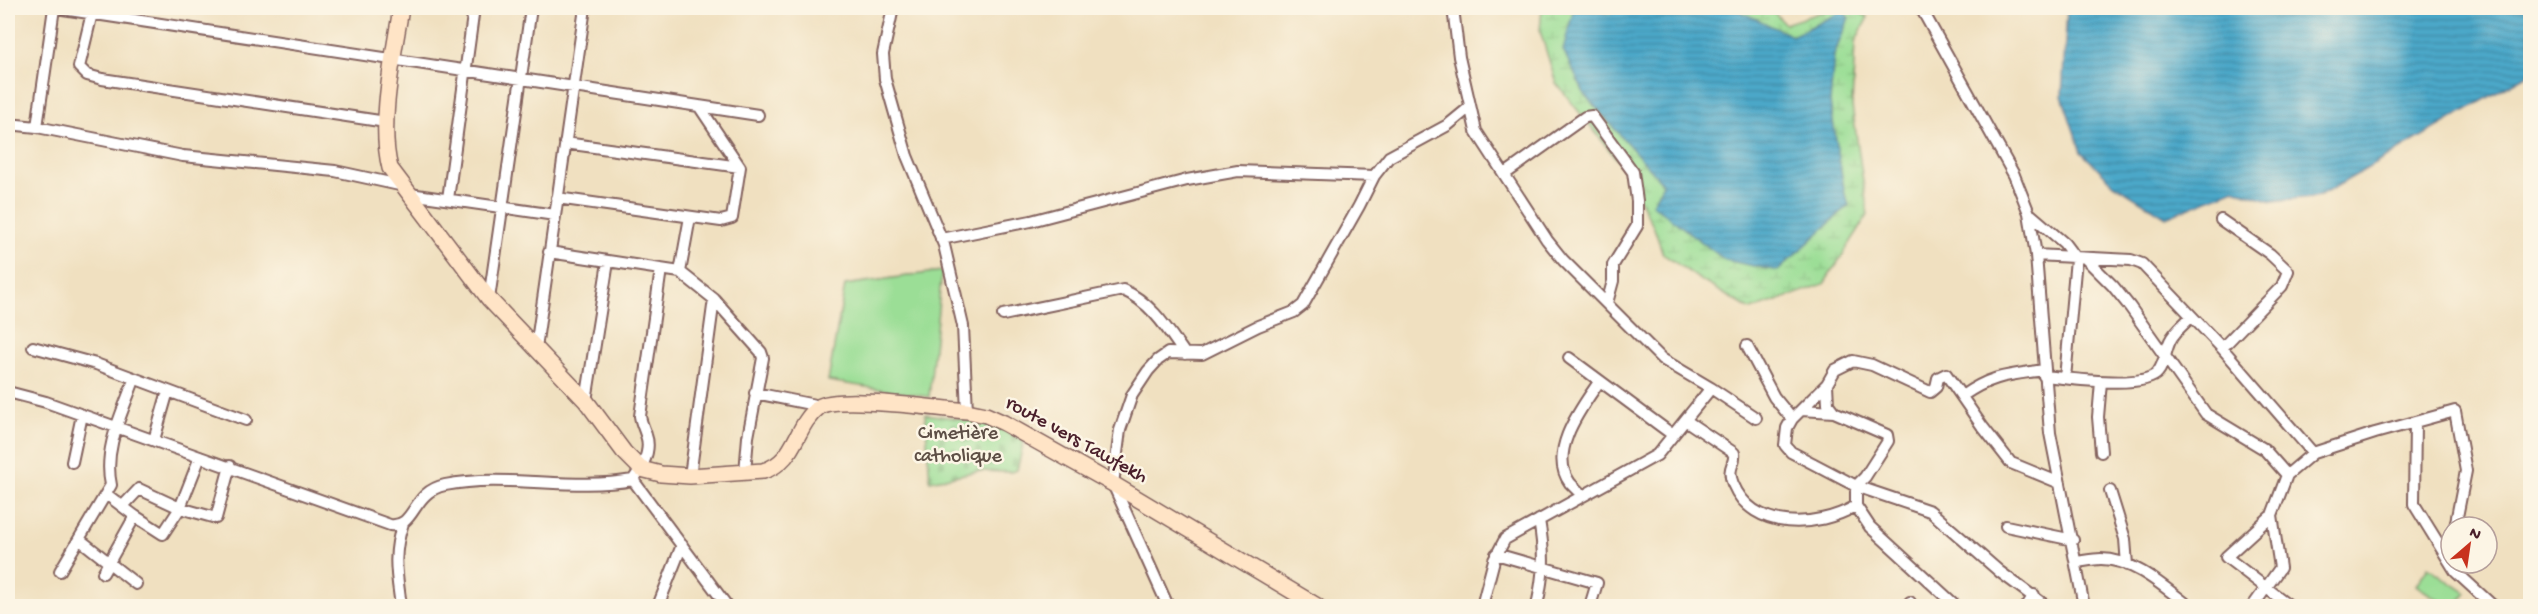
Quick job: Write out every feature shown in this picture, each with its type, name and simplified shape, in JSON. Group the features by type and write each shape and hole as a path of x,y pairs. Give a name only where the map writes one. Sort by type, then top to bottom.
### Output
{"street":[{"path":"38,127 55,8 758,115"},
{"path":"401,8 386,122 385,149 390,168 489,299 586,400 624,452 682,545 727,606"},
{"path":"448,199 474,8"},
{"path":"489,299 531,8"},
{"path":"536,348 585,8"},
{"path":"893,8 884,54 885,79 907,156 941,239 963,326 967,411"},
{"path":"1453,8 1460,57 1476,131 1547,240 1563,260 1662,359 1712,388 1756,418"},
{"path":"1921,8 2014,175 2029,213 2036,255 2050,433 2073,540 2084,606"},
{"path":"92,13 79,67 87,75 386,122"},
{"path":"557,198 721,221 732,218 740,166 699,106"},
{"path":"1168,606 1113,484 1120,430 1132,395 1158,360 1168,353 1202,354 1258,326 1294,312 1303,304 1374,176 1389,157 1448,125 1470,107"},
{"path":"1505,174 1585,117 1592,117 1633,172 1637,201 1636,226 1613,265 1613,280 1607,303"},
{"path":"8,124 38,127 183,156 335,171 448,199 555,215"},
{"path":"565,143 740,166"},
{"path":"941,239 1031,221 1187,180 1238,171 1374,176"},
{"path":"2029,213 2113,286 2206,414 2264,449 2287,475"},
{"path":"680,272 690,217"},
{"path":"2221,220 2270,254 2288,272 2282,286 2222,348"},
{"path":"549,252 680,272 714,299 761,352 745,472"},
{"path":"2036,255 2137,261 2222,348 2313,453"},
{"path":"2064,378 2081,259"},
{"path":"586,400 608,262"},
{"path":"637,474 646,455 648,441 640,416 661,269"},
{"path":"1003,315 1123,290 1132,294 1149,308 1185,354"},
{"path":"690,476 714,299"},
{"path":"1962,396 1995,377 2044,373 2064,378 2101,382 2128,381 2157,374 2172,337 2191,316"},
{"path":"1747,346 1774,397 1792,419"},
{"path":"33,347 96,364 246,420"},
{"path":"1569,358 1673,435"},
{"path":"2046,606 2000,572 1930,511 1856,486 1791,452 1785,444 1787,428 1792,419 1827,384 1835,370 1853,361 1872,365 1930,392 1936,387 1938,378 1946,374 2011,463 2060,483"},
{"path":"60,571 111,485 108,472 110,451 116,427 134,380"},
{"path":"1583,496 1570,482 1565,472 1562,455 1565,443 1581,409 1599,382"},
{"path":"2101,382 2098,417 2101,452"},
{"path":"1827,384 1828,404 1834,412"},
{"path":"1482,606 1496,554 1504,539 1657,455 1712,388"},
{"path":"154,440 168,391"},
{"path":"8,392 46,402 230,466 390,525 403,524"},
{"path":"755,393 820,406"},
{"name":"route vers Tawfekh","path":"820,406 840,400 967,411 986,415 1113,484 1317,606"},
{"path":"401,606 395,565 397,542 403,524 425,493 436,487 482,482 584,484 637,474 690,476 772,468 784,460 808,419 820,406"},
{"path":"1801,410 1834,412 1887,435 1888,441 1865,477 1856,486 1856,506 1870,527 1956,606"},
{"path":"2290,606 2226,557 2272,515 2287,475 2313,453 2456,411 2466,471 2457,515"},
{"path":"72,462 82,415"},
{"path":"1685,420 1734,453 1735,458 1729,470 1734,485 1747,506 1767,517 1803,523 1856,506"},
{"path":"2415,422 2414,504 2439,539"},
{"path":"106,494 163,534 180,508 200,457"},
{"path":"123,506 139,489 180,508 216,518 230,466"},
{"path":"2110,491 2125,539 2127,565"},
{"path":"2253,606 2280,568 2272,515"},
{"path":"103,573 135,516"},
{"path":"1537,606 1545,551 1539,520"},
{"path":"2006,526 2073,540"},
{"path":"79,539 136,584"},
{"path":"658,606 682,545"},
{"path":"1496,554 1597,583 1590,606"},
{"path":"2077,562 2102,559 2127,565 2149,576 2189,606"},
{"path":"2459,575 2493,606"},
{"path":"2027,606 2034,596"}],"green space":[{"path":"1542,8 1770,8 1785,24 1834,8 1852,8 1868,17 1855,42 1852,106 1868,215 1824,284 1751,310 1702,281 1663,254 1654,228 1623,167 1556,83 1540,31"},
{"path":"942,271 929,397 828,381 845,285"},
{"name":"Cimetière catholique","path":"925,414 991,423 1024,441 1017,470 1011,472 978,471 930,481"},
{"path":"2428,567 2466,593 2456,606 2447,606 2416,585"}],"water":[{"path":"1574,8 1611,14 1616,8 1733,8 1792,36 1843,11 1849,18 1834,55 1830,102 1845,195 1849,205 1778,271 1725,260 1652,204 1663,184 1585,95 1563,50"},
{"path":"2067,8 2530,8 2530,73 2320,196 2273,201 2234,189 2166,217 2114,184 2081,152 2062,96"}]}
